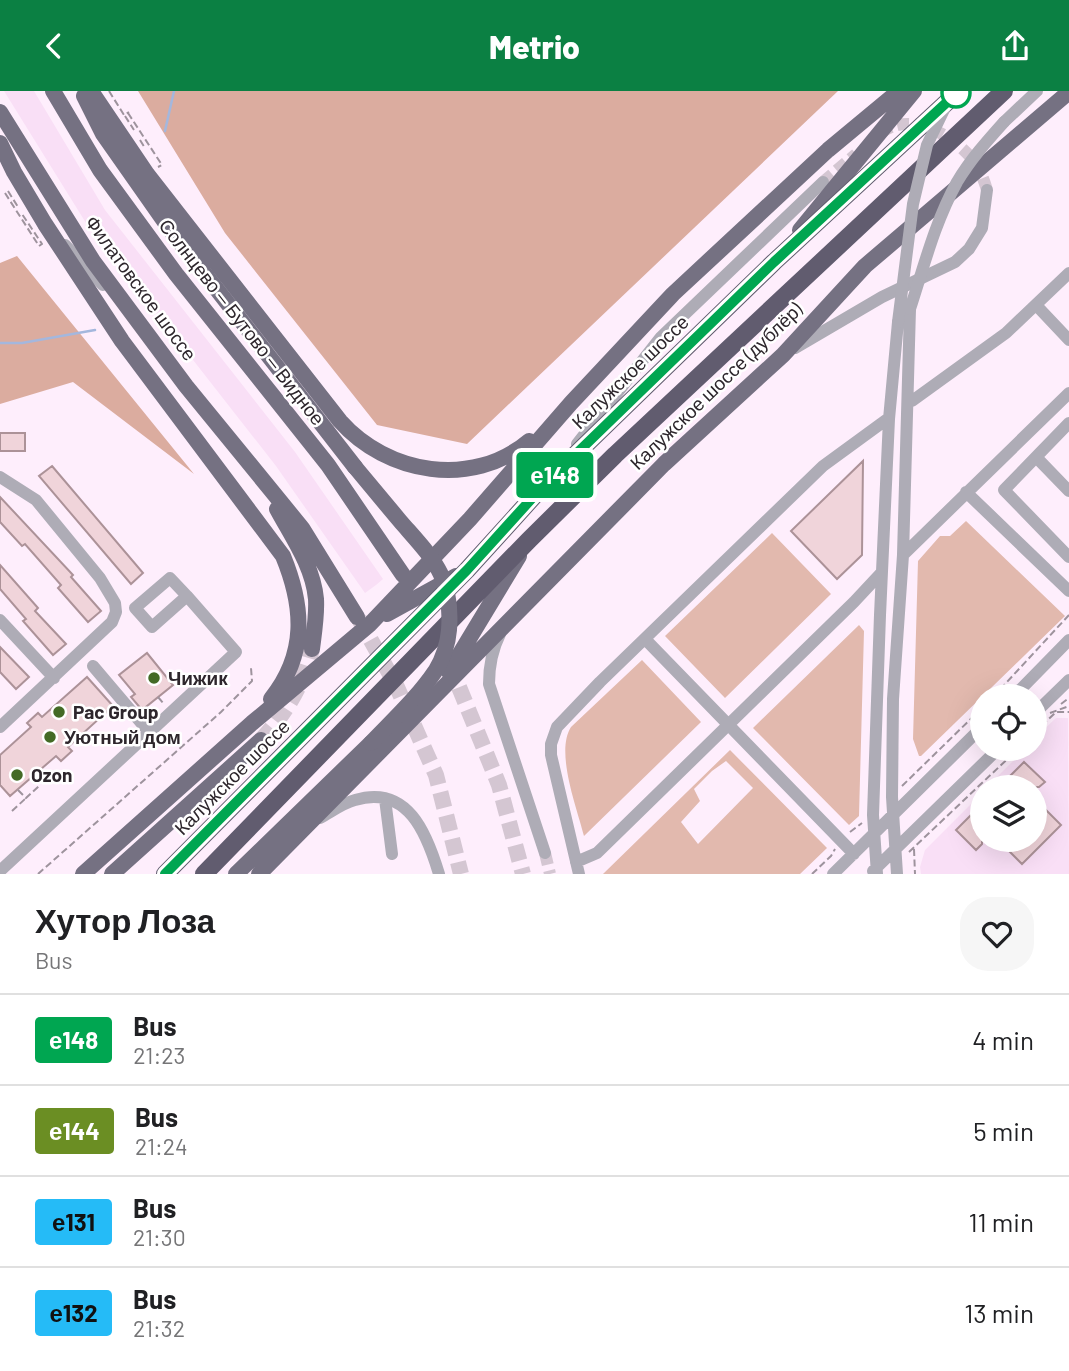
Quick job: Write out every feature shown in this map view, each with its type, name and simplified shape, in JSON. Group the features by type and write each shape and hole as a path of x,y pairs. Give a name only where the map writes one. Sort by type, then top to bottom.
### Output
{"highway":[{"name":"Калужское шоссе","path":"165,874 467,570 544,485 774,262 959,91"},
{"path":"204,874 625,445 1004,91"}],"main road":[{"name":"Солнцево — Бутово — Видное","path":"53,91 108,180 176,275 328,465 402,575"},
{"path":"82,91 103,134 169,228 355,467 425,547 439,569 448,594 448,641 437,668 417,695 236,874"},
{"path":"91,91 124,117 147,174 328,407 349,432 374,450 400,463 431,470 456,470 485,465 520,448 571,403"},
{"path":"83,874 364,621 470,519 571,403 673,294 828,150 899,91"},
{"path":"774,262 914,91"},
{"name":"Калужское шоссе (дублёр)","path":"259,874 664,464 783,355 865,267 1069,92"},
{"name":"Филатовское шоссе","path":"0,112 85,250 261,479"},
{"path":"0,143 14,172 46,224 122,341 283,557 296,595 299,621 297,642 287,677 252,723"},
{"path":"261,479 302,528 364,621"},
{"path":"261,479 307,567 316,599 312,649"},
{"path":"431,700 529,540"},
{"path":"364,621 467,570"},
{"path":"115,872 261,740"}],"street":[{"path":"875,872 873,815 880,615 889,419 898,322 913,204 927,145 953,91"},
{"path":"897,874 893,814 893,699 902,555 910,309 936,226 957,182 977,151 1037,91"},
{"path":"124,117 169,228"},
{"path":"544,485 661,337 823,181"},
{"path":"783,355 882,297 955,263 969,249 982,228 987,190"},
{"path":"46,224 134,317"},
{"path":"912,401 985,350 1069,273"},
{"path":"1035,305 1069,340"},
{"path":"902,555 1069,393"},
{"path":"882,572 597,853 578,868 551,749 552,738 561,722 824,466 886,420"},
{"path":"1069,423 1004,490 1069,557"},
{"path":"1036,457 1069,491"},
{"path":"0,477 36,500 100,578 111,594 116,612 112,622 0,727"},
{"path":"966,492 1069,591"},
{"path":"903,516 916,527 928,530"},
{"path":"0,871 236,652 187,596"},
{"path":"854,602 864,601 880,615"},
{"path":"0,620 54,678"},
{"path":"504,626 494,645 489,666 489,684 545,853"},
{"path":"645,639 853,854"},
{"path":"1026,684 1069,640"},
{"path":"93,666 149,732"},
{"path":"1047,701 1069,680"},
{"path":"1055,693 1069,696"},
{"path":"833,874 970,739"},
{"path":"875,872 986,761"},
{"path":"314,821 352,800 370,796 385,799 412,814 422,828 439,874"},
{"path":"385,799 392,854"}],"path":[{"path":"109,91 134,130"},
{"path":"124,117 162,165 158,168 140,140"},
{"path":"18,207 6,192 39,246 42,244 22,214"},
{"path":"1005,684 1069,615"},
{"path":"38,874 220,712 252,681 251,668"},
{"path":"1069,696 1048,714 1069,706"},
{"path":"1047,721 1056,712 1069,712"},
{"path":"915,874 914,848 1005,761"},
{"path":"12,811 40,785"},
{"path":"18,790 26,798"}],"shaded area":[{"path":"4,91 34,91 105,210 295,452 383,579 376,585 365,593 276,466 86,223"},
{"path":"138,91 838,91 467,444 377,425 225,233"},
{"path":"17,256 194,474 73,382 0,404 0,263"},
{"path":"966,521 1065,616 995,684 970,684 970,708 919,756 913,739 918,561 940,536 950,536"},
{"path":"772,533 831,594 725,698 665,636"},
{"path":"859,625 864,631 859,816 849,825 753,728"},
{"path":"642,660 701,722 584,836 566,765 567,738 571,727"},
{"path":"1056,718 1068,718 1069,874 921,874 920,867 925,850 970,805 970,852 1047,852 1047,775 999,775 1013,761 1047,761 1047,727"},
{"path":"730,750 827,848 800,874 603,874","holes":["726,761 753,788 698,844 681,822 700,801 694,789"]}],"building":[{"path":"0,433 25,433 25,451 0,451"},
{"path":"863,461 862,555 837,579 791,531"},
{"path":"52,466 143,573 131,584 39,476"},
{"path":"0,497 73,575 71,577 101,611 88,622 58,588 61,585 25,544 22,546 0,522"},
{"path":"0,565 38,608 35,611 66,644 53,655 23,621 26,619 0,589"},
{"path":"0,647 29,677 16,689 0,672"},
{"path":"147,653 173,685 142,710 131,697 135,694 119,675"},
{"name":"Уютный дом","path":"87,677 113,706 68,747 72,751 61,761 56,756 10,796 0,785 0,755 31,727 27,723 38,713 42,717"},
{"path":"1024,762 1038,775 1011,775"},
{"path":"1047,811 1061,825 1047,839"},
{"path":"970,816 970,844 956,830"},
{"path":"1010,852 1034,852 1022,864"}],"waterway":[{"path":"165,131 174,91"},
{"path":"0,343 22,343 95,330"}],"tunnel":[{"path":"881,133 905,124 918,125 943,134 973,160 987,190"},
{"path":"823,182 856,154"},
{"path":"359,619 396,685 436,775 461,874"},
{"path":"261,740 292,698 304,675 312,649"},
{"path":"450,665 499,785 523,874"},
{"path":"545,853 550,874"}],"bus line":[{"name":"е148","path":"165,874 467,570 544,485 774,262 959,91"}],"place":[{"name":"Чижик","path":"154,678"},
{"name":"Pac Group","path":"59,712"},
{"name":"Уютный дом","path":"50,737"},
{"name":"Ozon","path":"17,775"}]}
